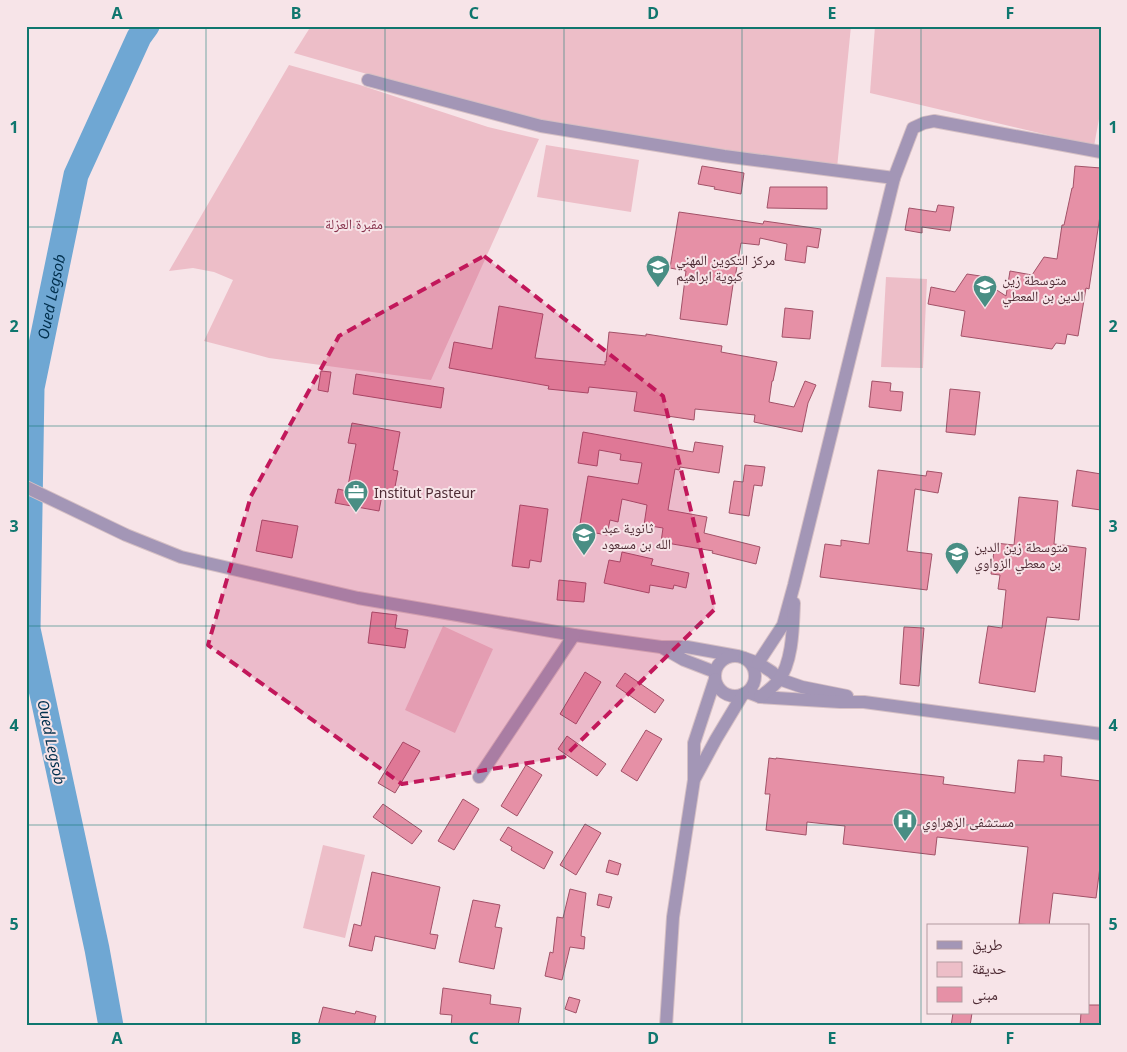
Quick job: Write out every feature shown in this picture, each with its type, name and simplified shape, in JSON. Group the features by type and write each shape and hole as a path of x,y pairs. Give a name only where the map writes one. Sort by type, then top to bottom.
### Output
{"street":[{"path":"368,80 541,126 724,156 894,178"},
{"path":"758,663 783,625 894,178 913,128 934,121 1101,152"},
{"path":"26,487 126,535 181,557 358,598 574,635 661,647 687,647 741,657 758,663 780,679 802,687 839,694 864,702"},
{"path":"760,697 780,679 785,667 793,631 794,586"},
{"path":"479,777 574,635"},
{"path":"661,647 715,676"},
{"path":"666,1026 673,917 694,780 694,743 721,662 726,658 741,657 750,662 753,667 755,674 752,687 745,693 716,739 694,780"},
{"path":"715,676 717,685 731,695 745,693 760,697 864,702 1101,734"}],"highlighted area":[{"path":"484,256 663,396 715,609 564,757 402,784 208,645 251,496 339,336"}],"green space":[{"path":"311,26 851,26 837,168 549,122 454,99 294,53"},
{"path":"875,26 1101,26 1101,108 1094,146 870,93"},
{"name":"مقبرة العزلة","path":"289,65 360,85 488,127 539,139 431,380 269,358 204,341 233,280 214,272 193,268 169,271"},
{"path":"546,145 639,160 631,212 537,197"},
{"path":"886,277 927,279 923,368 881,367"},
{"path":"443,626 493,649 455,733 405,710"},
{"path":"323,845 365,855 345,938 303,928"}],"building":[{"path":"702,166 744,173 741,194 698,184"},
{"path":"1075,166 1101,168 1101,209 1089,289 1086,288 1078,336 1067,334 1065,344 1056,343 1052,349 961,336 965,311 928,304 931,287 955,292 967,274 987,277 986,283 1006,296 1010,271 1032,275 1044,257 1057,259 1062,225 1064,225 1073,188"},
{"path":"770,187 827,187 827,209 767,208"},
{"path":"938,205 954,207 950,231 922,227 922,233 905,230 909,208 936,212"},
{"path":"679,212 763,224 764,221 821,229 818,248 807,246 805,263 785,260 787,244 760,238 759,245 741,243 727,325 680,319 686,271 670,268"},
{"path":"499,306 543,314 535,358 605,365 609,332 646,336 646,334 722,346 721,352 777,362 769,402 794,407 805,381 816,385 808,403 802,432 754,422 755,415 695,409 694,420 634,411 637,392 589,387 588,393 548,389 549,386 449,368 454,342 492,349"},
{"path":"785,308 813,311 810,339 782,337"},
{"path":"321,371 331,372 328,392 318,390"},
{"path":"356,374 444,388 441,408 353,394"},
{"path":"872,381 891,383 890,391 903,392 901,411 869,407"},
{"path":"950,389 980,392 975,435 946,432"},
{"path":"352,423 400,432 393,470 398,471 394,492 383,490 379,511 335,503 338,489 347,491 356,444 348,443"},
{"path":"583,432 693,452 695,442 723,446 719,473 680,467 679,470 675,469 668,510 707,517 704,533 760,547 756,564 712,553 713,551 661,542 663,528 644,525 647,505 622,499 618,522 610,520 607,535 579,530 588,476 638,484 642,463 620,460 621,454 599,450 597,466 578,463"},
{"path":"745,465 765,467 762,486 754,485 749,516 729,513 734,481 743,482"},
{"path":"878,470 926,476 927,471 942,473 938,493 915,489 907,551 932,554 927,590 820,577 825,544 841,546 841,540 869,544"},
{"path":"1077,470 1101,474 1101,510 1072,506"},
{"path":"1019,497 1058,501 1054,544 1086,548 1079,620 1047,617 1035,692 979,683 988,626 1002,628 1006,590 998,589 1000,575 991,574 995,543 1014,545"},
{"path":"520,505 548,509 541,562 530,560 529,568 512,566"},
{"path":"262,520 298,526 292,558 256,551"},
{"path":"622,552 653,559 651,565 689,573 686,588 674,585 673,589 650,585 649,593 604,583 609,560 620,562"},
{"path":"559,580 586,583 584,602 557,600"},
{"path":"372,612 397,615 395,628 408,630 405,648 368,643"},
{"path":"904,627 924,628 919,686 900,684"},
{"path":"585,672 601,682 576,724 560,714"},
{"path":"625,673 664,700 655,713 616,686"},
{"path":"646,730 662,739 637,781 621,771"},
{"path":"567,736 606,764 597,776 558,749"},
{"path":"403,742 420,751 395,793 378,783"},
{"path":"1044,755 1062,757 1061,776 1101,781 1101,859 1096,898 1053,893 1049,924 1019,924 1028,847 937,837 935,855 843,844 845,826 807,822 806,835 766,830 770,794 765,794 769,758 944,777 943,784 1015,793 1018,760 1044,762"},
{"path":"526,765 542,775 517,816 501,806"},
{"path":"463,799 479,809 454,850 438,841"},
{"path":"383,804 422,831 412,844 373,817"},
{"path":"585,824 601,833 576,875 560,865"},
{"path":"508,827 553,852 544,869 511,850 512,847 500,840"},
{"path":"609,860 621,864 618,875 606,872"},
{"path":"372,872 440,887 430,934 438,935 435,949 375,936 372,951 349,946 354,924 361,926"},
{"path":"570,889 586,893 581,936 585,937 584,949 570,947 562,980 545,976 550,952 553,953 557,917 563,918"},
{"path":"599,894 612,897 609,908 597,905"},
{"path":"473,900 500,905 495,927 502,928 494,969 459,962"},
{"path":"443,988 491,995 490,1004 521,1008 518,1026 451,1026 452,1015 440,1014"},
{"path":"569,997 580,1000 576,1013 565,1009"},
{"path":"1090,1005 1101,1005 1101,1026 1080,1026 1081,1014 1090,1014"},
{"path":"323,1007 355,1014 356,1011 376,1016 374,1026 318,1026"},
{"path":"953,1014 972,1014 970,1026 951,1026"}],"waterway":[{"name":"Oued Legsob","path":"111,1026 97,949 28,629 32,388 76,175 139,37 147,26"}],"place":[{"name":"مركز التكوين المهني كبوية ابراهيم","path":"658,288"},
{"name":"متوسطة زين الدين بن المعطي","path":"985,308"},
{"name":"Institut Pasteur","path":"356,513"},
{"name":"ثانوية عبد الله بن مسعود","path":"584,556"},
{"name":"متوسطة زين الدين بن معطي الزواوي","path":"957,575"},
{"name":"مستشفى الزهراوي","path":"905,842"}]}
